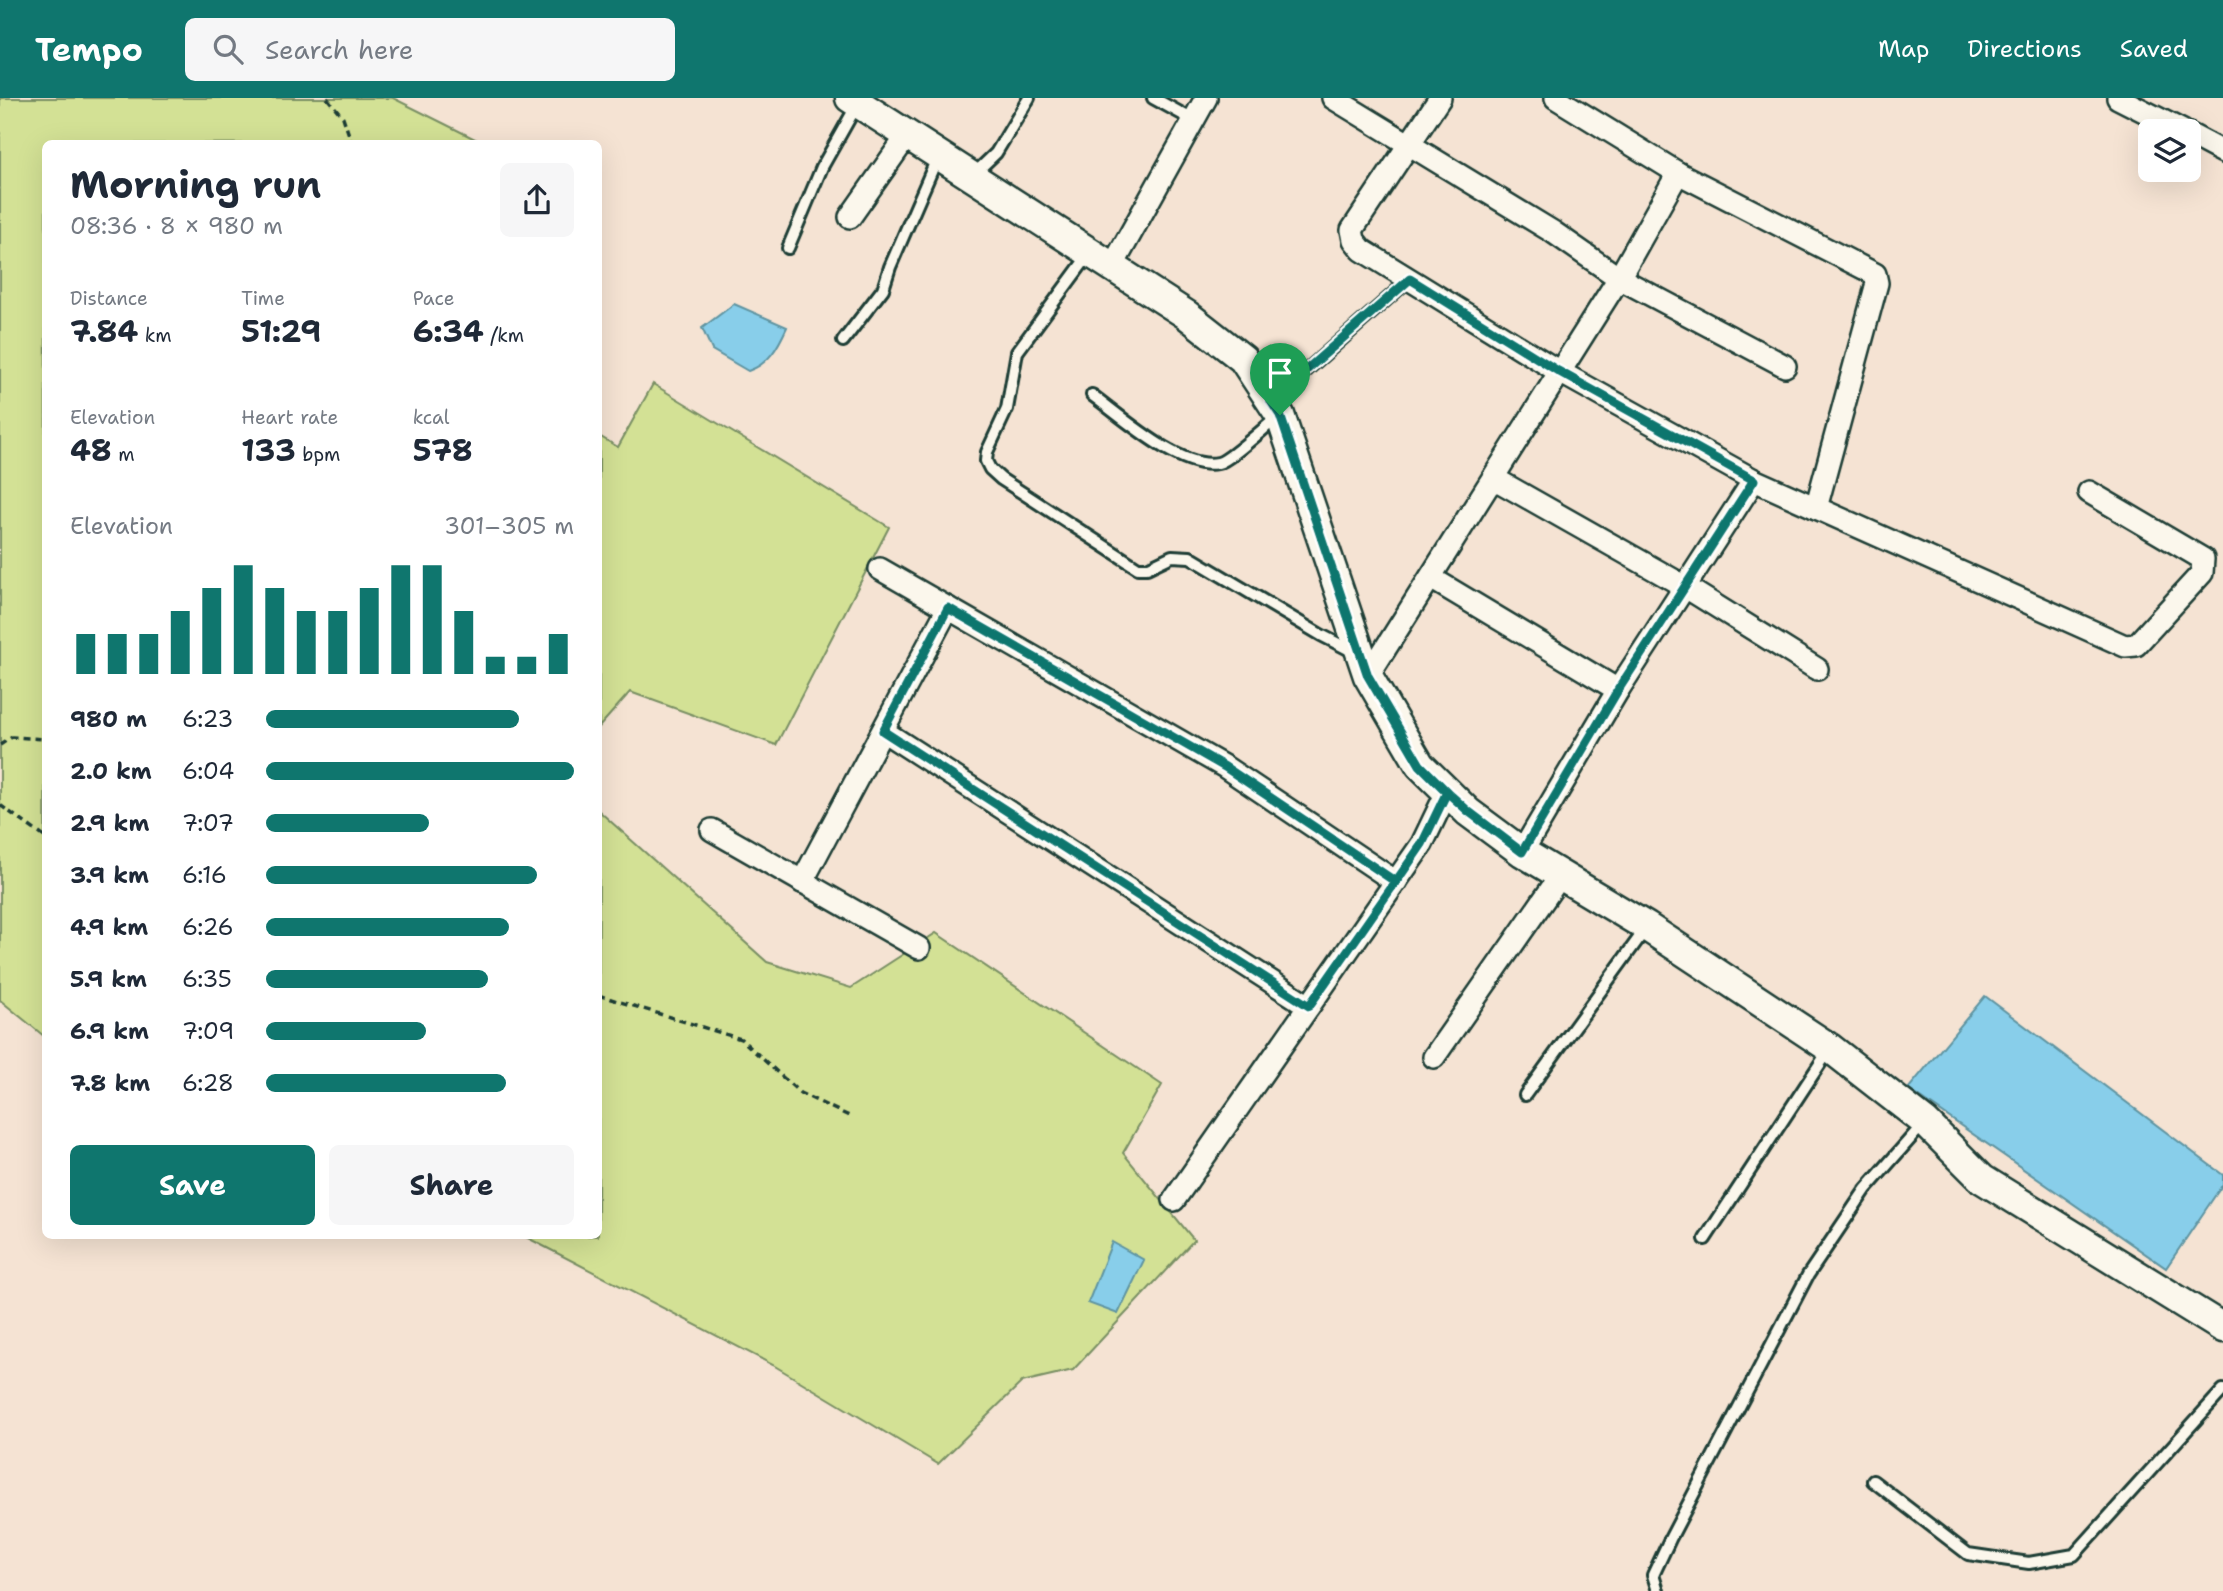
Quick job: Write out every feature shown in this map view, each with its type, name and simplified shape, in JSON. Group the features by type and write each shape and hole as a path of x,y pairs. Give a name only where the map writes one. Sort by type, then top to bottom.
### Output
{"street":[{"path":"1101,260 1195,121 1206,98"},
{"path":"1333,98 1553,232 1619,278 1785,366"},
{"path":"1440,98 1352,230 1354,240 1362,250 1558,371 1754,480 2125,646 2136,645 2202,573 2203,559 2089,492"},
{"path":"1556,98 1678,173 1875,274 1877,283 1816,508"},
{"path":"2118,98 2159,119"},
{"path":"854,100 1187,315 1244,359 1275,408 1365,666 1420,765 1468,811 1522,852 1647,927 1830,1048 1925,1122 1982,1179 2223,1328"},
{"path":"850,217 907,136"},
{"path":"2201,140 2223,152"},
{"path":"1365,666 1431,578 1495,479 1558,371 1619,278 1678,173"},
{"path":"1495,479 1684,586 1817,669"},
{"path":"1522,852 1618,690 1754,480"},
{"path":"880,569 1225,767 1396,882"},
{"path":"1431,578 1618,690"},
{"path":"802,882 948,608"},
{"path":"883,731 1309,1006"},
{"path":"1174,1200 1422,844 1447,792"},
{"path":"712,831 919,948"},
{"path":"1434,1057 1561,875"}],"lane":[{"path":"971,177 996,153 1029,98"},
{"path":"1153,98 1195,121"},
{"path":"788,248 854,100"},
{"path":"842,341 883,289 938,156"},
{"path":"1101,260 1017,352 1007,409 987,452 986,461 990,469 1001,479 1138,568 1147,568 1172,556 1190,556 1321,635 1365,666"},
{"path":"1091,395 1176,455 1199,464 1220,463 1410,279"},
{"path":"1525,1095 1647,927"},
{"path":"1705,1239 1830,1048"},
{"path":"1658,1591 1653,1575 1670,1539 1808,1275 1866,1189 1925,1122"},
{"path":"1873,1481 1968,1554 2029,1563 2074,1555 2223,1390"}],"path":[{"path":"327,98 343,117 351,140"},
{"path":"0,745 12,737 42,739"},
{"path":"0,805 42,835"},
{"path":"602,996 741,1039 800,1093 849,1116"}],"green space":[{"path":"0,98 393,98 477,140 42,140 42,1035 0,1000"},
{"path":"653,384 889,527 776,745 630,692 602,724 602,438 618,447"},
{"path":"602,814 767,962 851,988 936,933 1162,1085 1123,1153 1194,1240 1073,1370 1022,1382 938,1464 773,1365 530,1239 602,1239"}],"water":[{"path":"734,304 787,327 772,354 762,364 748,371 712,350 702,328"},
{"path":"1985,996 2223,1175 2223,1184 2166,1268 1908,1089"},
{"path":"1112,1242 1144,1260 1118,1314 1088,1303"}],"route":[{"path":"1280,415 1271,401 1410,279 1558,371 1754,480 1618,690 1522,852 1447,792 1422,844 1309,1006 883,731 948,608 1225,767 1396,882 1422,844 1447,792 1420,765 1368,676 1280,415"}]}
